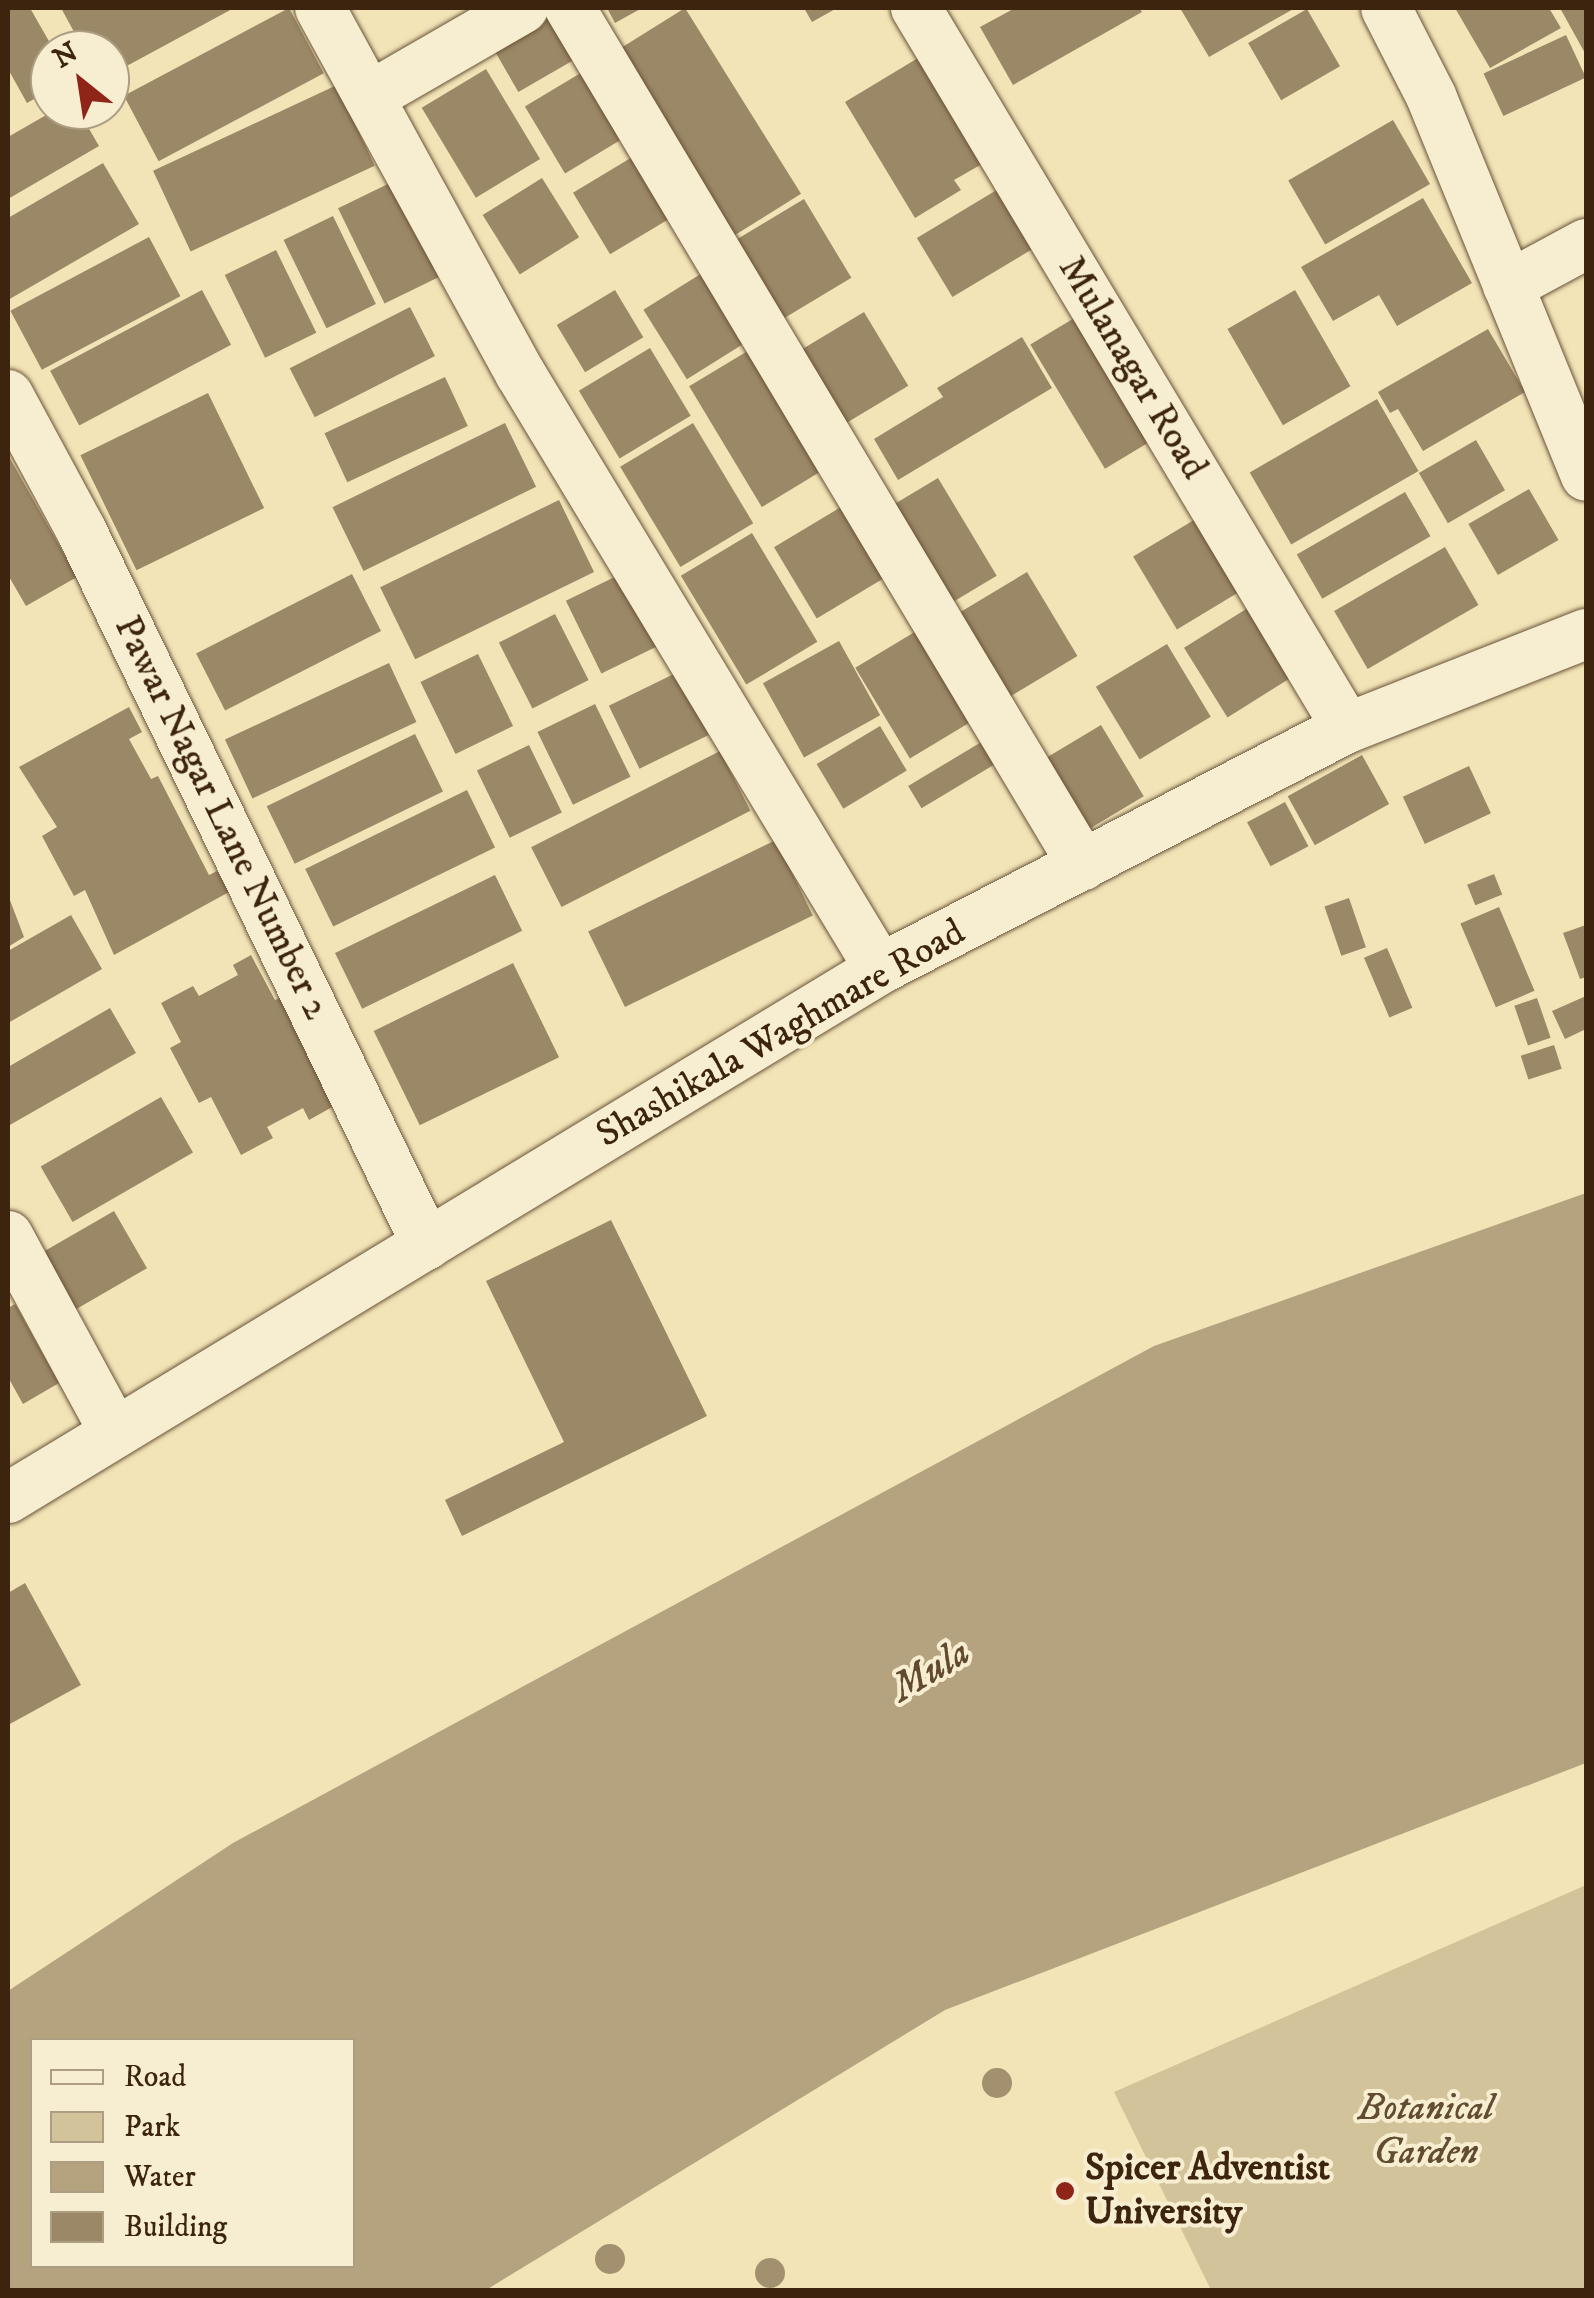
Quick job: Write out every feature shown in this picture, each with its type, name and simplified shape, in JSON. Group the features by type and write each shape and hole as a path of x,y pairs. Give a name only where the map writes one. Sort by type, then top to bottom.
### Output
{"street":[{"path":"320,8 520,373 880,968"},
{"path":"369,96 524,8"},
{"path":"570,8 1083,865"},
{"name":"Mulanagar Road","path":"916,8 1347,728"},
{"path":"1388,8 1431,96 1586,476"},
{"path":"1508,286 1586,244"},
{"name":"Pawar Nagar Lane Number 2","path":"8,396 82,530 427,1245"},
{"name":"Shashikala Waghmare Road","path":"8,1498 880,968 1347,728 1586,634"},
{"path":"8,1236 115,1433"}],"green space":[{"name":"Botanical Garden","path":"1586,1885 1586,2290 1211,2290 1114,2092"}],"water":[{"name":"Mula","path":"1586,1193 1586,1763 945,2010 486,2290 8,2290 8,1991 233,1843 1154,1346"}],"building":[{"path":"8,8 30,8 43,30 30,30 30,101 27,103 8,69"},
{"path":"61,8 234,8 130,64 130,30 73,30"},
{"path":"289,8 324,73 159,161 130,107 130,93"},
{"path":"607,8 642,8 615,23"},
{"path":"685,8 801,194 730,238 614,53"},
{"path":"804,8 837,8 812,22"},
{"path":"1015,8 1139,8 1142,12 1013,85 980,27"},
{"path":"1180,8 1295,8 1209,57"},
{"path":"1455,8 1549,8 1561,28 1490,68"},
{"path":"1560,8 1586,8 1586,55"},
{"path":"1307,9 1340,66 1281,100 1248,43"},
{"path":"549,13 576,59 518,92 492,46"},
{"path":"1566,35 1586,78 1503,116 1484,73"},
{"path":"918,58 982,164 954,180 961,190 915,218 845,102"},
{"path":"486,69 540,159 476,198 422,108"},
{"path":"584,71 624,138 565,173 525,107"},
{"path":"337,85 375,166 191,251 153,171"},
{"path":"1393,120 1430,184 1325,245 1288,180"},
{"path":"30,124 30,130 90,130 99,146 8,199 8,137"},
{"path":"639,153 676,215 610,254 573,193"},
{"path":"103,163 139,224 8,300 8,218"},
{"path":"542,178 579,237 520,274 483,215"},
{"path":"392,182 438,277 385,304 338,208"},
{"path":"1000,188 1036,247 952,297 917,238"},
{"path":"1423,198 1472,283 1397,326 1379,295 1333,321 1301,267"},
{"path":"804,199 851,278 781,320 734,241"},
{"path":"333,216 376,304 327,328 284,240"},
{"path":"149,237 180,296 42,370 10,311"},
{"path":"276,250 316,333 265,358 225,275"},
{"path":"707,270 750,340 687,379 643,310"},
{"path":"202,290 231,345 79,425 50,371"},
{"path":"615,290 643,337 585,372 557,325"},
{"path":"1295,290 1350,386 1283,425 1227,329"},
{"path":"410,307 435,356 315,417 290,368"},
{"path":"1086,311 1161,435 1105,469 1030,344"},
{"path":"864,312 908,386 840,427 795,353"},
{"path":"1488,329 1525,392 1423,451 1398,409 1390,413 1378,392"},
{"path":"1022,337 1052,388 898,480 874,439 943,397 937,388"},
{"path":"756,346 829,467 762,507 689,386"},
{"path":"650,348 691,416 620,458 579,391"},
{"path":"445,377 468,426 347,482 324,433"},
{"path":"208,393 264,508 136,570 80,455"},
{"path":"1377,399 1418,471 1291,544 1250,472"},
{"path":"505,423 536,487 364,571 332,507"},
{"path":"693,423 753,523 680,567 620,467"},
{"path":"1476,440 1505,490 1448,523 1419,473"},
{"path":"8,455 77,577 26,606 8,575"},
{"path":"938,478 997,576 949,605 890,507"},
{"path":"1529,489 1559,540 1498,575 1468,524"},
{"path":"1405,492 1430,536 1322,599 1297,554"},
{"path":"559,500 594,572 415,659 380,587"},
{"path":"846,504 889,575 817,618 774,547"},
{"path":"1194,520 1238,593 1177,629 1133,557"},
{"path":"752,533 817,642 746,685 681,576"},
{"path":"1445,547 1478,605 1368,669 1334,611"},
{"path":"627,571 663,644 601,674 566,601"},
{"path":"1027,572 1077,656 1005,699 955,615"},
{"path":"352,574 381,631 225,710 196,653"},
{"path":"1251,606 1294,676 1227,717 1184,648"},
{"path":"555,614 589,680 532,709 499,643"},
{"path":"923,627 978,718 910,759 855,668"},
{"path":"839,641 880,715 804,758 763,683"},
{"path":"1167,644 1211,717 1140,760 1096,687"},
{"path":"478,654 513,726 456,754 420,682"},
{"path":"389,663 416,722 252,798 225,739"},
{"path":"678,672 709,735 639,769 609,706"},
{"path":"595,704 631,777 573,805 537,732"},
{"path":"129,707 142,732 129,739 151,779 158,776 209,875 217,871 229,892 114,955 85,890 74,896 42,836 57,827 19,767"},
{"path":"1101,725 1144,796 1082,833 1039,762"},
{"path":"880,726 907,771 843,809 817,764"},
{"path":"415,734 443,792 295,864 267,806"},
{"path":"993,735 1006,757 922,808 908,786"},
{"path":"529,745 562,812 510,838 477,770"},
{"path":"720,751 750,811 562,907 531,847"},
{"path":"1362,755 1389,804 1315,845 1288,796"},
{"path":"1469,766 1491,813 1425,844 1403,797"},
{"path":"467,790 495,848 333,926 305,869"},
{"path":"1285,802 1308,846 1271,866 1247,822"},
{"path":"776,840 813,915 625,1007 588,932"},
{"path":"1494,874 1502,894 1475,905 1467,885"},
{"path":"495,875 522,931 362,1009 335,953"},
{"path":"8,895 24,937 8,947"},
{"path":"1349,898 1366,947 1341,956 1324,906"},
{"path":"1499,907 1535,991 1496,1007 1460,923"},
{"path":"71,915 102,969 8,1023 8,951"},
{"path":"1586,925 1586,977 1580,979 1563,933"},
{"path":"1387,948 1412,1008 1389,1018 1364,958"},
{"path":"251,955 275,1000 286,995 334,1106 309,1120 303,1108 267,1127 273,1138 241,1155 211,1097 199,1103 170,1048 181,1042 161,1003 193,986 199,996 238,975 233,965"},
{"path":"513,963 559,1057 420,1125 374,1031"},
{"path":"1586,996 1586,1029 1565,1039 1552,1011"},
{"path":"1537,998 1551,1038 1528,1046 1514,1006"},
{"path":"110,1008 136,1053 8,1126 8,1067"},
{"path":"1554,1045 1562,1069 1528,1080 1521,1056"},
{"path":"161,1097 193,1152 73,1222 41,1166"},
{"path":"114,1211 147,1268 73,1311 40,1254"},
{"path":"611,1220 707,1416 462,1536 445,1500 564,1442 486,1281"},
{"path":"15,1304 59,1383 23,1404 8,1377 8,1308"},
{"path":"25,1583 81,1685 8,1725 8,1593"}],"place":[{"name":"Spicer Adventist University","path":"1065,2191"}]}
